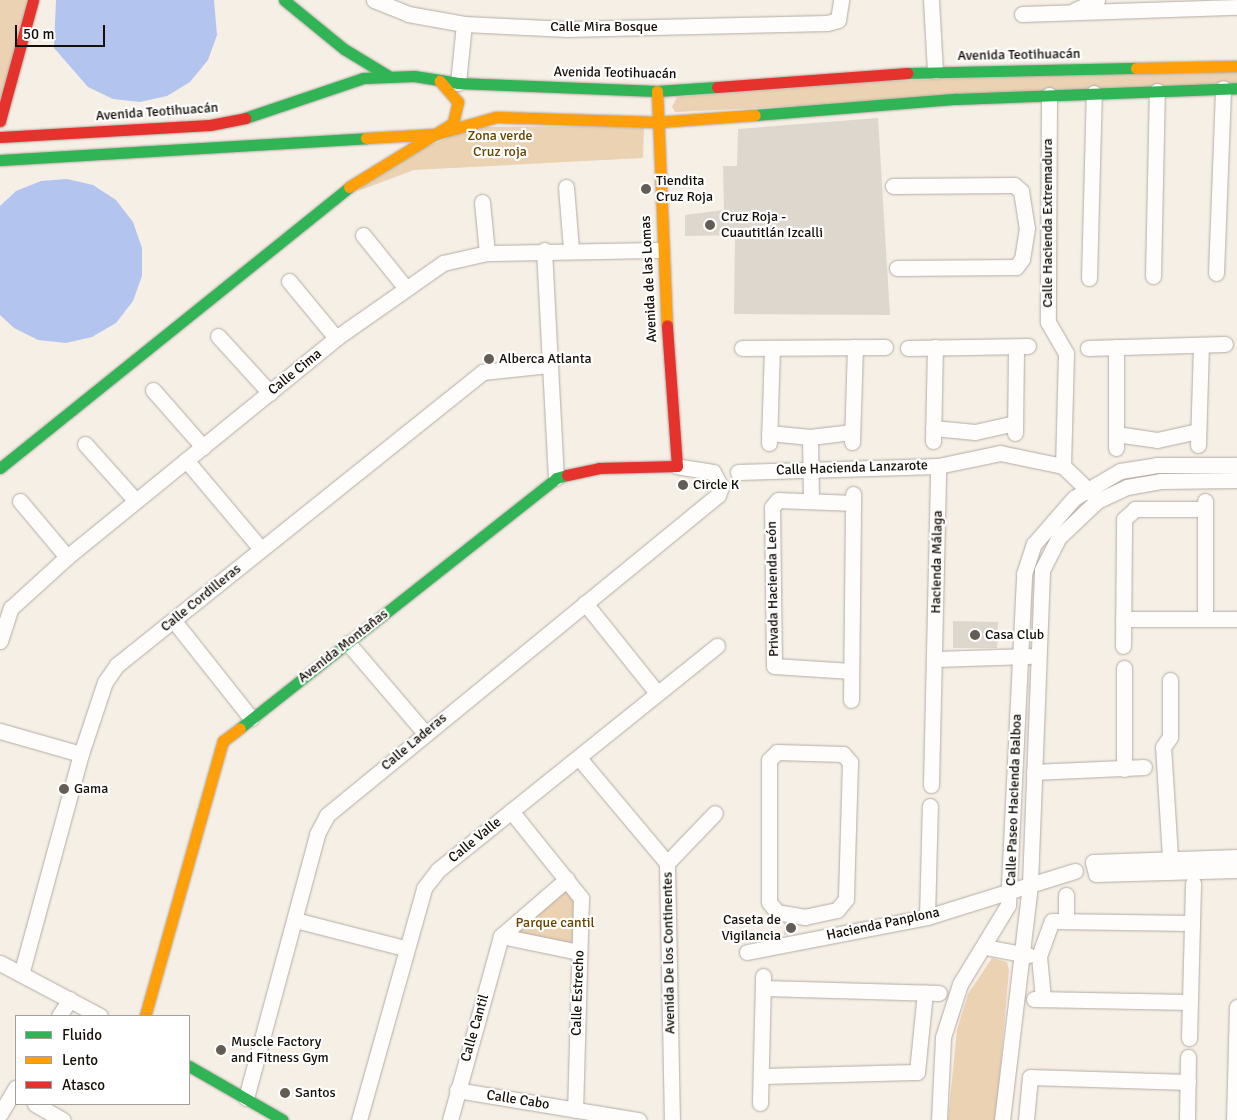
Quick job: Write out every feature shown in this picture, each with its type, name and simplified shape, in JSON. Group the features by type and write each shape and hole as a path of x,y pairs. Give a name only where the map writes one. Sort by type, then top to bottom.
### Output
{"main road":[{"path":"0,121 33,0"},
{"path":"284,0 336,43 390,77"},
{"name":"Avenida Teotihuacán","path":"0,137 210,125 266,114 363,78 390,77 458,84 657,90 935,71 1237,66"},
{"path":"0,468 367,173 453,123 458,113 458,102 440,81"},
{"path":"0,160 436,134 496,117 658,122 1049,95 1230,88"},
{"name":"Avenida de las Lomas","path":"657,90 661,250 677,466"},
{"name":"Avenida Montañas","path":"145,1015 214,760 223,741 556,478 598,468 677,466"},
{"path":"190,1067 283,1120"}],"street":[{"name":"Calle Mira Bosque","path":"374,0 410,7 464,24 567,29 838,20 841,0"},
{"path":"931,0 935,71"},
{"path":"1067,14 1097,0"},
{"path":"1022,14 1067,14 1146,5 1207,4 1237,7"},
{"path":"458,84 464,24"},
{"path":"1216,274 1230,88"},
{"path":"1153,276 1157,91"},
{"path":"1089,278 1094,93"},
{"name":"Calle Hacienda Extremadura","path":"1049,95 1048,322 1066,353 1063,466"},
{"path":"893,186 1014,185 1020,191 1027,228 1022,259 1016,267 897,268"},
{"path":"566,187 571,249"},
{"path":"482,202 487,253"},
{"path":"1027,228 1047,228"},
{"path":"364,235 405,286"},
{"name":"Calle Cima","path":"0,641 6,604 67,557 336,338 405,286 443,263 487,253 571,249 661,250"},
{"path":"544,250 556,478"},
{"path":"288,281 336,338"},
{"path":"218,336 270,393"},
{"path":"1088,348 1225,344"},
{"path":"1116,347 1116,441 1198,438 1201,345"},
{"path":"772,348 769,438 852,437 855,347"},
{"path":"742,348 885,347"},
{"path":"908,348 935,347 1022,347 1015,428 933,434 935,347"},
{"name":"Calle Cordilleras","path":"22,971 82,754 106,682 117,665 483,372 549,365"},
{"path":"153,390 203,447"},
{"path":"972,457 974,432"},
{"path":"810,437 811,500"},
{"path":"1156,465 1157,440"},
{"path":"85,444 136,501"},
{"name":"Calle Hacienda Lanzarote","path":"738,472 938,466 972,457 1000,453 1063,466 1088,487 1096,500"},
{"path":"186,460 261,549"},
{"name":"Calle Paseo Hacienda Balboa","path":"938,1120 943,1036 960,984 985,947 1008,905 1024,574 1034,544 1088,487 1120,471 1156,465 1237,465"},
{"name":"Avenida Montañas","path":"677,466 704,467 719,478"},
{"name":"Hacienda Málaga","path":"931,785 938,466"},
{"name":"Calle Laderas","path":"246,1098 317,834 327,816 424,732 718,495 719,478"},
{"path":"1161,480 1162,508"},
{"path":"1096,500 1127,487 1161,480 1237,480"},
{"name":"Privada Hacienda León","path":"851,700 852,671 853,498 778,500 772,507 771,658 780,669 852,671"},
{"name":"Calle Paseo Hacienda Balboa","path":"1002,1120 1019,955 1030,884 1037,656 1042,570 1059,537 1096,500"},
{"path":"20,501 67,557"},
{"path":"1123,646 1124,519 1135,509 1205,505 1204,619"},
{"path":"585,603 657,693"},
{"path":"1123,619 1237,619"},
{"path":"174,621 251,718"},
{"path":"348,643 424,732"},
{"name":"Calle Valle","path":"359,1120 405,948 429,882 511,811 717,646"},
{"path":"935,659 1037,656"},
{"path":"1124,668 1124,769"},
{"path":"1170,680 1170,737 1163,747 1170,857"},
{"path":"0,731 82,754"},
{"path":"777,752 843,754 850,762 846,899 837,910 805,917 777,912 769,902 770,760 777,752"},
{"name":"Avenida De los Continentes","path":"579,758 667,863 672,1120"},
{"path":"1034,772 1144,767"},
{"path":"927,917 930,806"},
{"name":"Calle Estrecho","path":"511,811 567,878 583,912 579,952 575,1110"},
{"path":"667,863 715,813"},
{"path":"1237,857 1095,860 1094,872 1237,870"},
{"name":"Hacienda Panplona","path":"747,952 804,939 927,917 1075,871"},
{"path":"501,936 567,878"},
{"path":"1189,1038 1193,883"},
{"path":"1066,894 1066,920"},
{"path":"804,939 805,917"},
{"path":"295,920 405,948"},
{"path":"1190,1002 1038,999 1039,956 1050,923 1066,920 1192,923"},
{"path":"501,936 579,952"},
{"name":"Calle Cantil","path":"450,1120 501,936"},
{"path":"985,947 1019,955 1039,956"},
{"path":"0,963 22,971 98,1015"},
{"path":"760,1103 763,982 932,993 921,1065 910,1075 761,1076"},
{"path":"60,1015 70,999"},
{"path":"1234,1120 1237,1007"},
{"path":"924,1038 943,1036"},
{"path":"1187,1120 1188,1057"},
{"path":"1026,1120 1030,1077 1188,1082"},
{"name":"Calle Cabo","path":"457,1090 638,1120"},
{"path":"0,1114 15,1091"},
{"path":"37,1105 63,1120"}],"green space":[{"path":"0,0 31,0 0,113"},
{"path":"1237,70 1237,85 675,112 672,107 677,97 889,81"},
{"name":"Zona verde Cruz roja","path":"644,126 643,158 414,170 358,191 386,162 477,127"},
{"name":"Parque cantil","path":"568,885 577,900 577,949 509,935"},
{"path":"992,958 1007,962 1009,970 996,1120 948,1120 957,1030 968,994"}],"water":[{"path":"56,0 214,0 217,35 208,60 190,82 167,96 140,102 113,99 88,87 54,48"},
{"path":"67,179 93,185 116,200 133,222 142,248 142,276 133,301 116,323 92,337 66,343 38,340 14,328 0,315 0,206 16,191 41,181"}],"building":[{"path":"878,118 890,315 734,314 735,235 685,236 685,215 724,210 723,166 737,166 738,129"},
{"name":"Casa Club","path":"953,621 998,622 997,648 953,648"},
{"name":"Caseta de Vigilancia","path":"784,923 797,925 797,933 784,935"}],"traffic: fast":[{"path":"284,0 344,49 390,77"},
{"path":"907,73 1136,68"},
{"path":"245,118 363,78 414,76 458,83 657,91 717,87"},
{"path":"755,115 956,99 1237,88"},
{"path":"0,160 366,138"},
{"path":"0,468 349,187"},
{"path":"240,728 556,478 567,475"},
{"path":"190,1067 283,1120"}],"traffic: slow":[{"path":"1136,68 1237,66"},
{"path":"349,187 453,123 458,102 440,81"},
{"path":"657,91 667,325"},
{"path":"366,138 436,134 496,117 658,122 755,115"},
{"path":"145,1015 223,741 240,728"}],"traffic: jam":[{"path":"0,121 33,0"},
{"path":"717,87 907,73"},
{"path":"0,137 210,125 245,118"},
{"path":"567,475 599,468 677,466 667,325"}],"place":[{"name":"Tiendita Cruz Roja","path":"646,189"},
{"name":"Cruz Roja - Cuautitlán Izcalli","path":"710,225"},
{"name":"Alberca Atlanta","path":"489,359"},
{"name":"Circle K","path":"683,485"},
{"name":"Casa Club","path":"975,635"},
{"name":"Gama","path":"64,789"},
{"name":"Caseta de Vigilancia","path":"791,928"},
{"name":"Muscle Factory and Fitness Gym","path":"221,1050"},
{"name":"Santos","path":"285,1093"}]}
